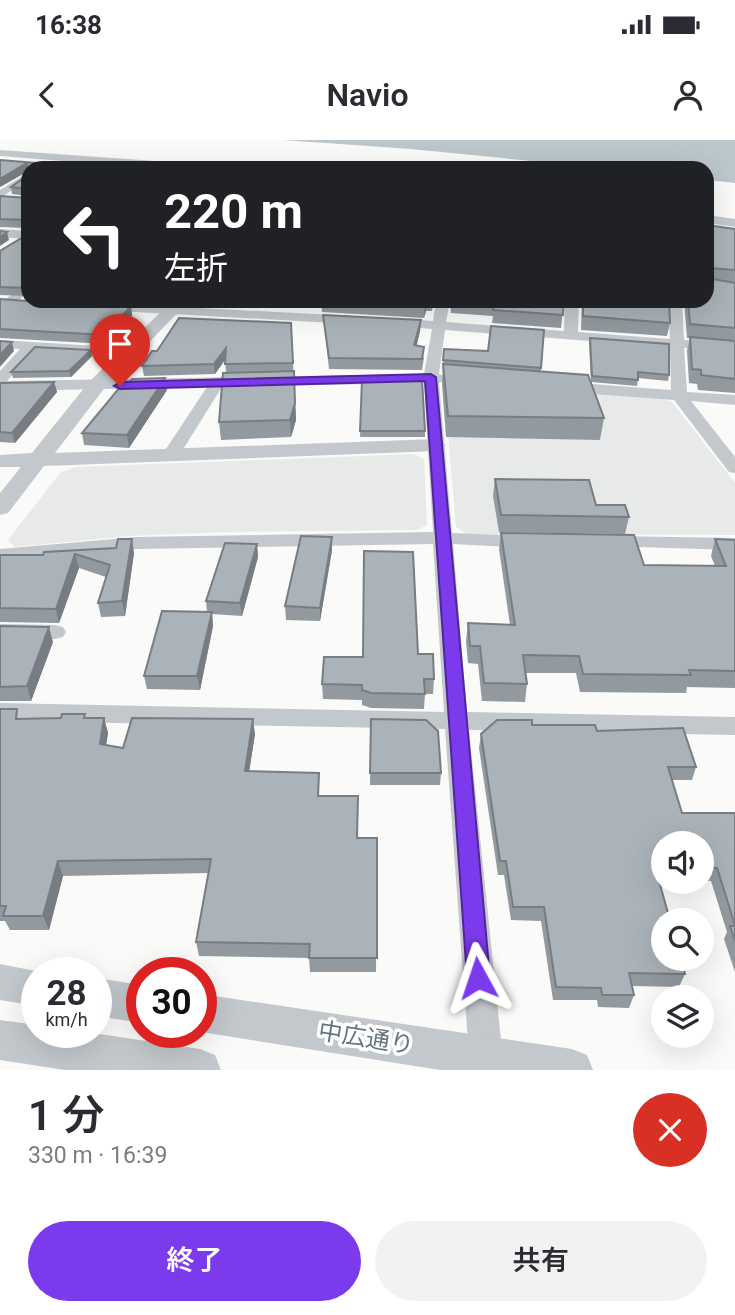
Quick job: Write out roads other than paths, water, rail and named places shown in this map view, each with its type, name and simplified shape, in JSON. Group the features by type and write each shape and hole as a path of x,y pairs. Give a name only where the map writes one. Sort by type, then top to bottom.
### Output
{"street":[{"path":"0,153 105,161"},
{"path":"0,163 21,165"},
{"path":"0,197 21,181"},
{"path":"0,197 19,200"},
{"path":"714,220 735,223"},
{"path":"714,232 735,235"},
{"path":"0,233 21,234"},
{"path":"9,248 21,240"},
{"path":"3,304 21,292"},
{"path":"3,304 21,303"},
{"path":"0,508 96,386 174,308"},
{"path":"201,308 735,348"},
{"path":"312,317 316,308"},
{"path":"441,308 431,377 456,719 486,1064"},
{"path":"571,334 572,308"},
{"path":"676,308 679,396 735,468"},
{"path":"0,344 130,352"},
{"path":"0,380 31,346"},
{"path":"0,386 431,377 458,379"},
{"path":"171,455 215,391 215,383"},
{"path":"555,387 735,400"},
{"path":"0,461 436,445"},
{"path":"0,555 137,543 403,537 547,542"},
{"path":"587,542 735,544"},
{"path":"0,631 55,632"},
{"path":"0,712 735,726"},
{"path":"0,982 21,985"},
{"name":"中広通り","path":"217,1016 486,1064 572,1070"},
{"path":"0,1040 200,1070"}]}
